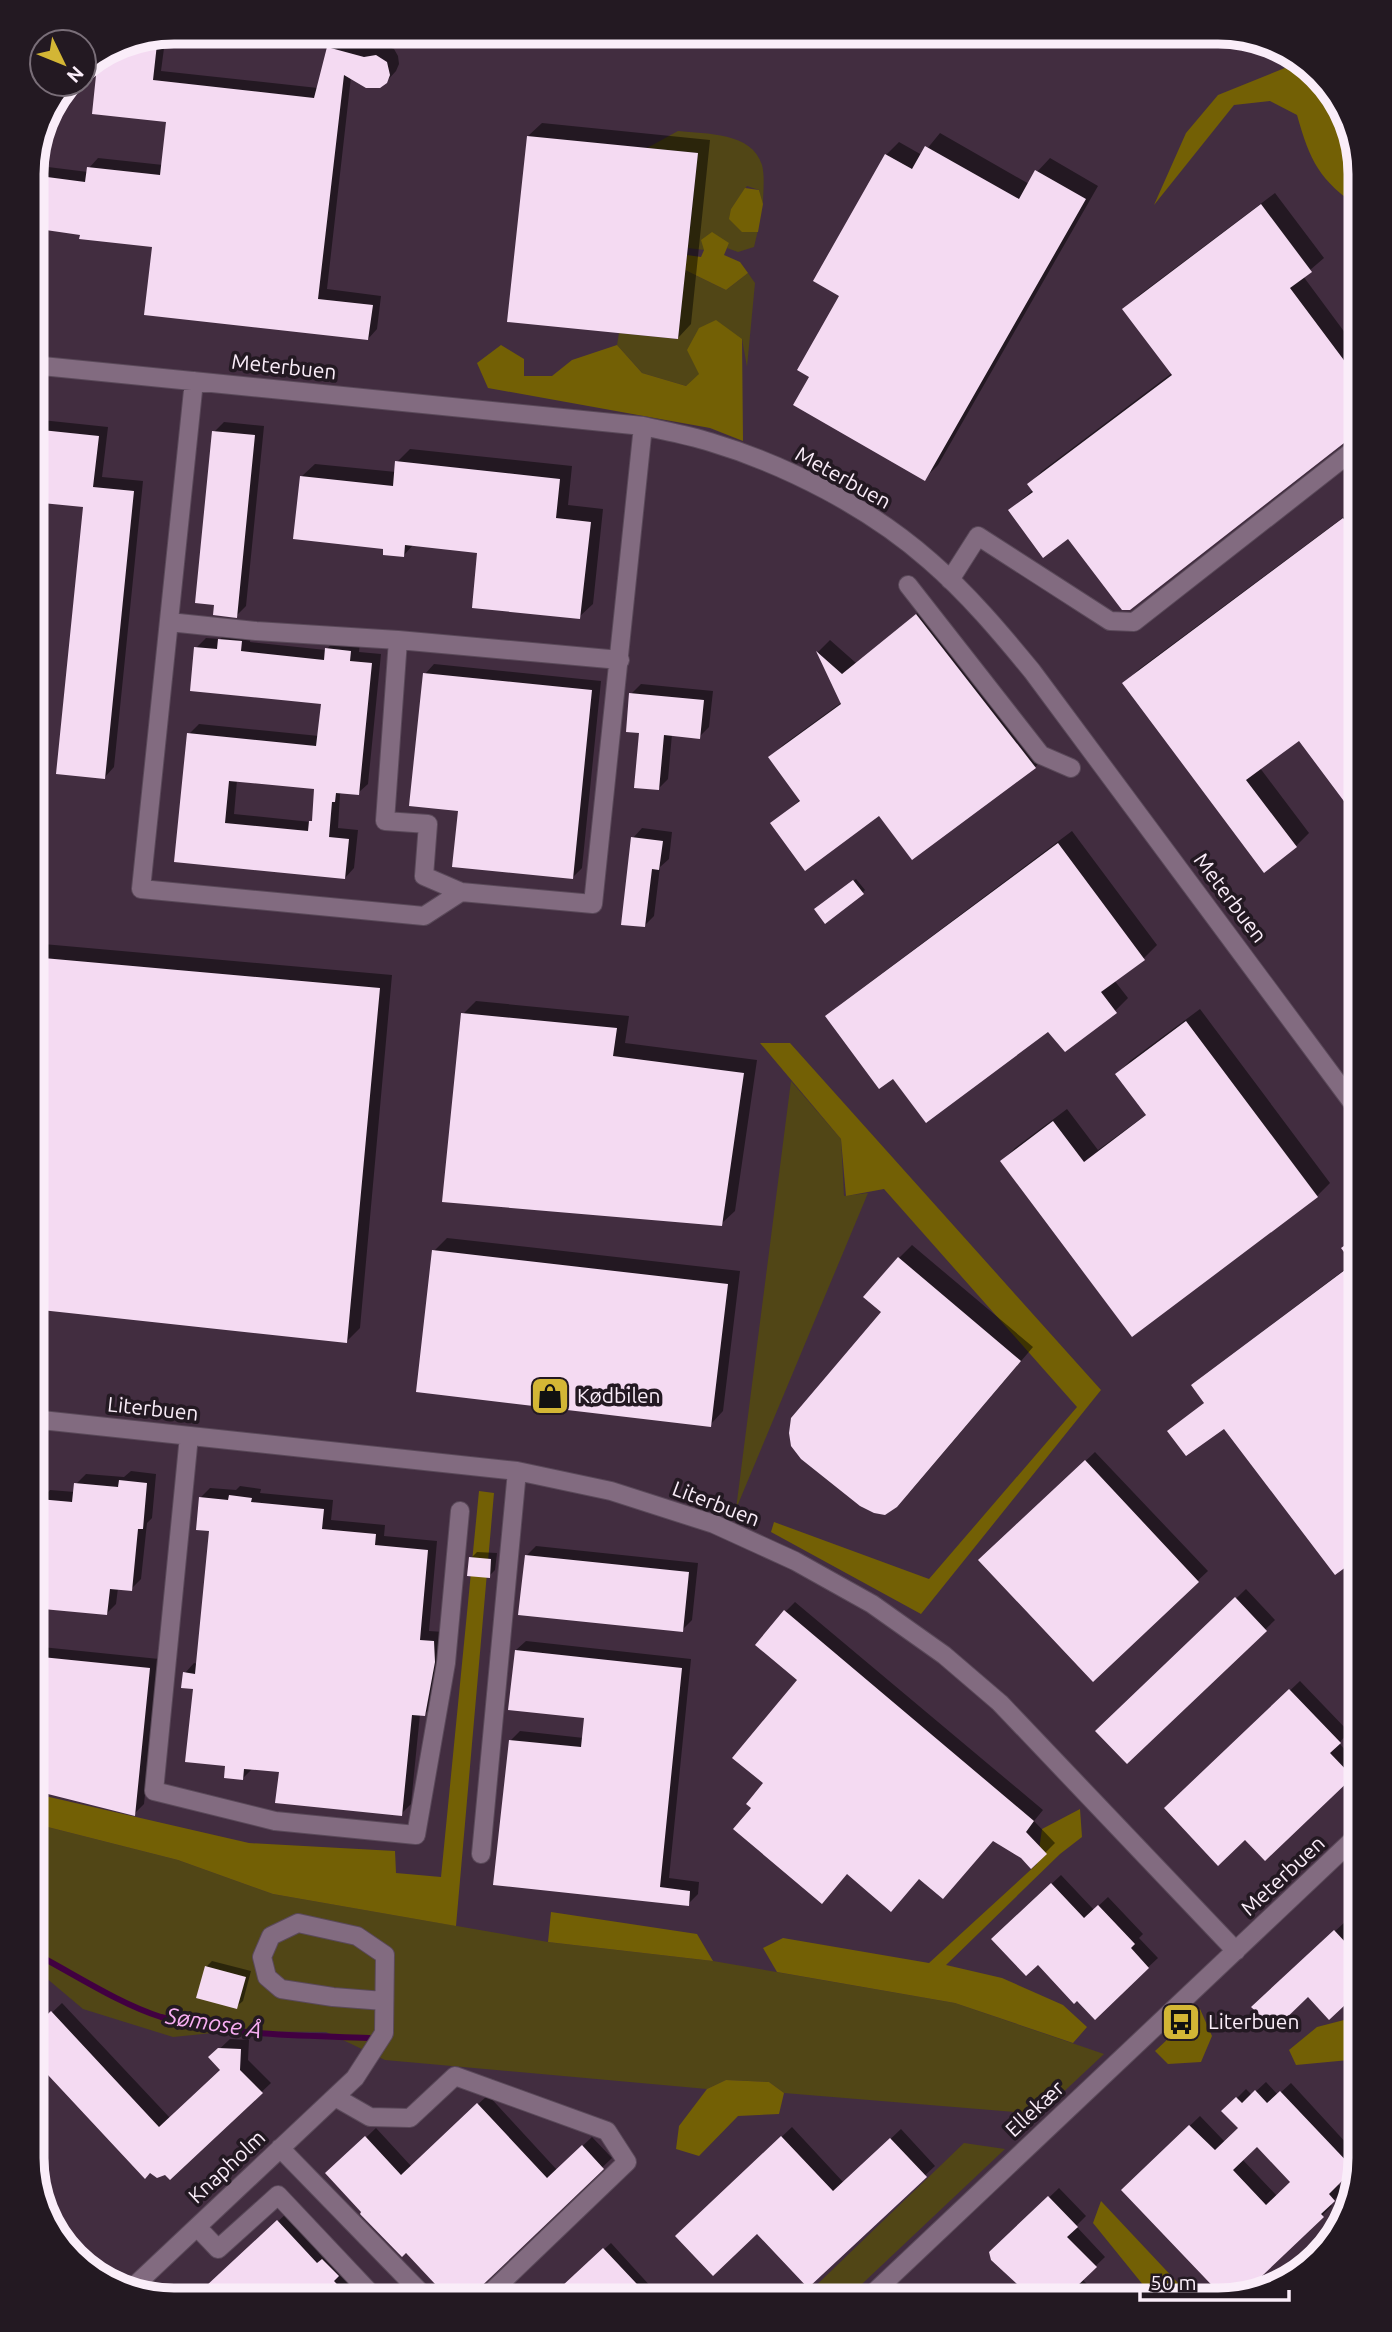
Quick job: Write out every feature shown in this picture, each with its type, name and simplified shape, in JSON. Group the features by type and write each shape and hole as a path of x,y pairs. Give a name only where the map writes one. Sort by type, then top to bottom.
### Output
{"street":[{"name":"Meterbuen","path":"44,366 643,426 711,442 792,473 863,510 929,560 950,580 980,609 1038,679 1348,1098"},
{"path":"194,381 141,889 424,916 461,892"},
{"path":"398,640 385,821 428,824 424,876 461,892 593,904 643,426"},
{"path":"950,580 978,536 1110,621 1135,622 1348,454"},
{"path":"908,585 1041,755 1072,768"},
{"path":"169,622 620,660"},
{"name":"Literbuen","path":"44,1420 517,1471 611,1491 714,1524 795,1561 872,1604 944,1655 1000,1703 1236,1951"},
{"path":"190,1436 154,1791 275,1821 416,1835 446,1663 460,1511"},
{"path":"481,1854 517,1471"},
{"name":"Meterbuen","path":"1236,1951 1348,1844"},
{"name":"Knapholm","path":"137,2282 355,2078 384,2033 385,1955 357,1936 298,1923 271,1936 262,1957 267,1976 281,1989 384,2001"},
{"name":"Ellekær","path":"879,2288 1236,1951"},
{"path":"335,2097 370,2117 411,2118 455,2076 607,2131 626,2162 495,2288"},
{"path":"280,2148 416,2288"},
{"path":"197,2227 218,2249 278,2195 366,2288"}],"shaded area":[{"path":"1290,66 1304,76 1326,102 1344,140 1348,199 1318,168 1297,115 1270,101 1234,105 1154,205 1186,133 1218,95"},
{"path":"678,131 727,137 749,146 757,154 763,169 763,204 759,190 747,186 731,209 758,230 754,247 738,252 727,248 729,243 704,250 688,248 698,153 647,148"},
{"path":"745,188 759,190 763,204 758,232 742,232 729,219 731,209"},
{"path":"712,232 729,243 724,255 740,262 748,273 726,290 685,270 687,255 701,257 704,250 701,240"},
{"path":"685,270 726,290 748,273 755,283 747,367 742,339 686,386 642,373 617,345 619,333 678,339"},
{"path":"716,320 742,339 743,441 710,428 488,388 477,363 501,345 524,359 524,376 552,376 572,360 617,345 642,373 686,386 699,374 687,350 699,328"},
{"path":"760,1043 790,1043 1101,1390 921,1614 771,1532 774,1522 929,1579 1077,1407 884,1189 846,1196 841,1139"},
{"path":"791,1081 841,1139 844,1196 868,1193 736,1509"},
{"path":"479,1491 494,1493 456,1926 273,1894 178,1860 44,1826 44,1796 249,1843 395,1851 396,1873 441,1877"},
{"path":"1080,1809 1082,1837 1060,1854 946,1965 1002,1978 1063,2005 1087,2027 1073,2043 955,2003 777,1972 763,1948 783,1938 929,1963 1037,1864 1042,1829"},
{"path":"44,1826 178,1860 273,1894 548,1942 713,1961 955,2003 1104,2054 1040,2114 784,2093 769,2082 726,2080 707,2089 385,2060 326,2032 233,2031 173,2037 83,2009 44,1976"},
{"path":"551,1912 697,1934 713,1961 548,1942"},
{"path":"1200,2009 1212,2036 1201,2062 1168,2064 1155,2051"},
{"path":"1348,2017 1348,2060 1296,2065 1289,2050 1317,2027"},
{"path":"726,2080 769,2082 784,2093 779,2114 738,2116 699,2156 676,2149 679,2126 707,2089"},
{"path":"964,2143 1005,2149 858,2288 813,2288"},
{"path":"1101,2201 1183,2288 1146,2288 1093,2223"}],"building":[{"path":"157,45 153,80 314,98 327,47 364,57 376,55 387,62 390,75 387,83 380,88 366,88 344,75 318,299 373,305 368,340 144,315 152,247 79,239 80,235 44,230 44,177 85,182 87,167 160,175 166,122 92,114 94,98 98,98 98,69 124,54"},
{"path":"527,136 698,153 678,339 507,322"},
{"path":"925,146 1019,199 1035,170 1086,199 925,481 793,405 809,377 797,370 839,296 813,281 885,154 912,169"},
{"path":"1261,204 1312,272 1290,288 1348,366 1348,440 1130,610 1122,610 1068,539 1043,558 1008,510 1033,492 1027,484 1172,375 1122,309"},
{"path":"44,430 99,436 93,487 134,491 105,779 56,774 83,507 44,503"},
{"path":"212,431 255,435 237,618 213,615 214,605 195,603"},
{"path":"395,461 560,479 556,518 591,522 580,619 472,608 477,553 405,545 404,557 383,555 383,549 293,539 300,476 393,486"},
{"path":"1343,518 1348,525 1348,807 1299,741 1246,780 1297,847 1264,873 1122,683"},
{"path":"916,614 1036,768 912,860 879,816 805,871 770,823 800,801 768,757 841,704 816,651 842,674"},
{"path":"218,639 242,641 241,651 324,660 325,648 351,651 350,661 372,663 359,795 336,793 335,802 332,802 329,837 349,839 345,879 174,862 187,733 316,746 321,704 190,691 194,647 217,649","holes":["229,781 314,789 312,821 309,821 308,831 225,823"]},
{"path":"423,673 592,690 573,879 452,867 458,811 409,806"},
{"path":"629,693 704,700 700,739 664,735 659,790 634,788 639,733 626,732"},
{"path":"631,837 663,841 659,870 652,869 645,927 621,925"},
{"path":"1058,843 1145,960 1101,992 1117,1013 1065,1052 1048,1032 926,1123 893,1079 879,1089 825,1016"},
{"path":"853,880 864,894 825,924 814,909"},
{"path":"44,958 380,988 347,1343 44,1310"},
{"path":"461,1013 617,1028 613,1056 744,1073 722,1226 442,1202"},
{"path":"1186,1021 1318,1197 1132,1337 1000,1161 1053,1121 1084,1162 1146,1115 1115,1074"},
{"path":"1348,1243 1348,1257 1341,1248"},
{"path":"432,1250 728,1284 711,1427 416,1392"},
{"path":"898,1257 1021,1361 897,1507 885,1515 860,1506 801,1459 791,1446 789,1433 791,1418 881,1312 863,1297"},
{"path":"1348,1268 1348,1566 1335,1575 1224,1429 1186,1456 1167,1431 1204,1403 1191,1385"},
{"path":"1085,1460 1199,1582 1093,1682 978,1560"},
{"path":"119,1480 147,1483 143,1529 138,1529 132,1591 110,1589 107,1615 44,1609 44,1499 72,1502 74,1483 118,1487"},
{"path":"229,1495 252,1498 251,1502 324,1509 322,1529 376,1534 375,1545 428,1550 420,1640 434,1641 435,1662 425,1716 412,1715 402,1816 275,1803 279,1772 244,1769 243,1780 224,1778 225,1766 185,1762 193,1689 181,1688 183,1672 195,1674 209,1531 196,1530 199,1497 228,1500"},
{"path":"525,1555 689,1572 683,1632 518,1615"},
{"path":"469,1557 491,1559 490,1578 467,1576"},
{"path":"1235,1597 1267,1631 1127,1764 1095,1731"},
{"path":"784,1610 1034,1821 1026,1832 1047,1854 1031,1869 1021,1858 993,1841 943,1899 919,1879 891,1912 847,1874 822,1904 733,1829 751,1808 746,1804 763,1783 732,1758 797,1680 755,1645"},
{"path":"515,1650 682,1668 660,1887 690,1891 689,1906 493,1885 509,1740 581,1747 584,1718 508,1710"},
{"path":"44,1657 150,1668 135,1816 44,1793"},
{"path":"1289,1689 1341,1743 1330,1753 1348,1772 1348,1782 1265,1861 1245,1840 1218,1866 1164,1808"},
{"path":"1051,1883 1084,1918 1098,1905 1135,1944 1131,1948 1149,1968 1095,2020 1077,2001 1074,2004 1038,1965 1026,1976 991,1939"},
{"path":"1334,1930 1348,1943 1348,2002 1329,2020 1308,1997 1275,2029 1251,2007"},
{"path":"205,1966 246,1977 237,2009 196,1998"},
{"path":"51,2011 159,2127 220,2070 208,2057 218,2048 241,2049 240,2070 263,2093 170,2180 165,2175 157,2178 150,2173 145,2179 44,2071 44,2018"},
{"path":"1255,2090 1267,2103 1280,2091 1348,2162 1347,2175 1329,2194 1335,2201 1321,2214 1324,2217 1255,2282 1215,2288 1121,2190 1189,2125 1215,2150 1238,2128 1221,2111 1236,2097 1242,2103","holes":["1257,2147 1290,2182 1266,2205 1233,2170"]},
{"path":"477,2103 547,2178 582,2145 604,2169 480,2288 439,2288 406,2253 402,2257 325,2173 365,2136 401,2175"},
{"path":"781,2136 833,2191 890,2138 927,2177 808,2288 757,2234 713,2276 675,2236"},
{"path":"1048,2196 1078,2227 1067,2237 1097,2267 1075,2288 1013,2288 1017,2284 991,2260 989,2252"},
{"path":"277,2220 317,2263 322,2259 339,2276 334,2281 341,2288 204,2288"},
{"path":"603,2248 641,2288 560,2288"}],"waterway":[{"name":"Sømose Å","path":"44,1959 112,1996 161,2017 238,2031 369,2038"}],"place":[{"name":"Kødbilen","path":"550,1396"},
{"name":"Literbuen","path":"1181,2022"}]}
